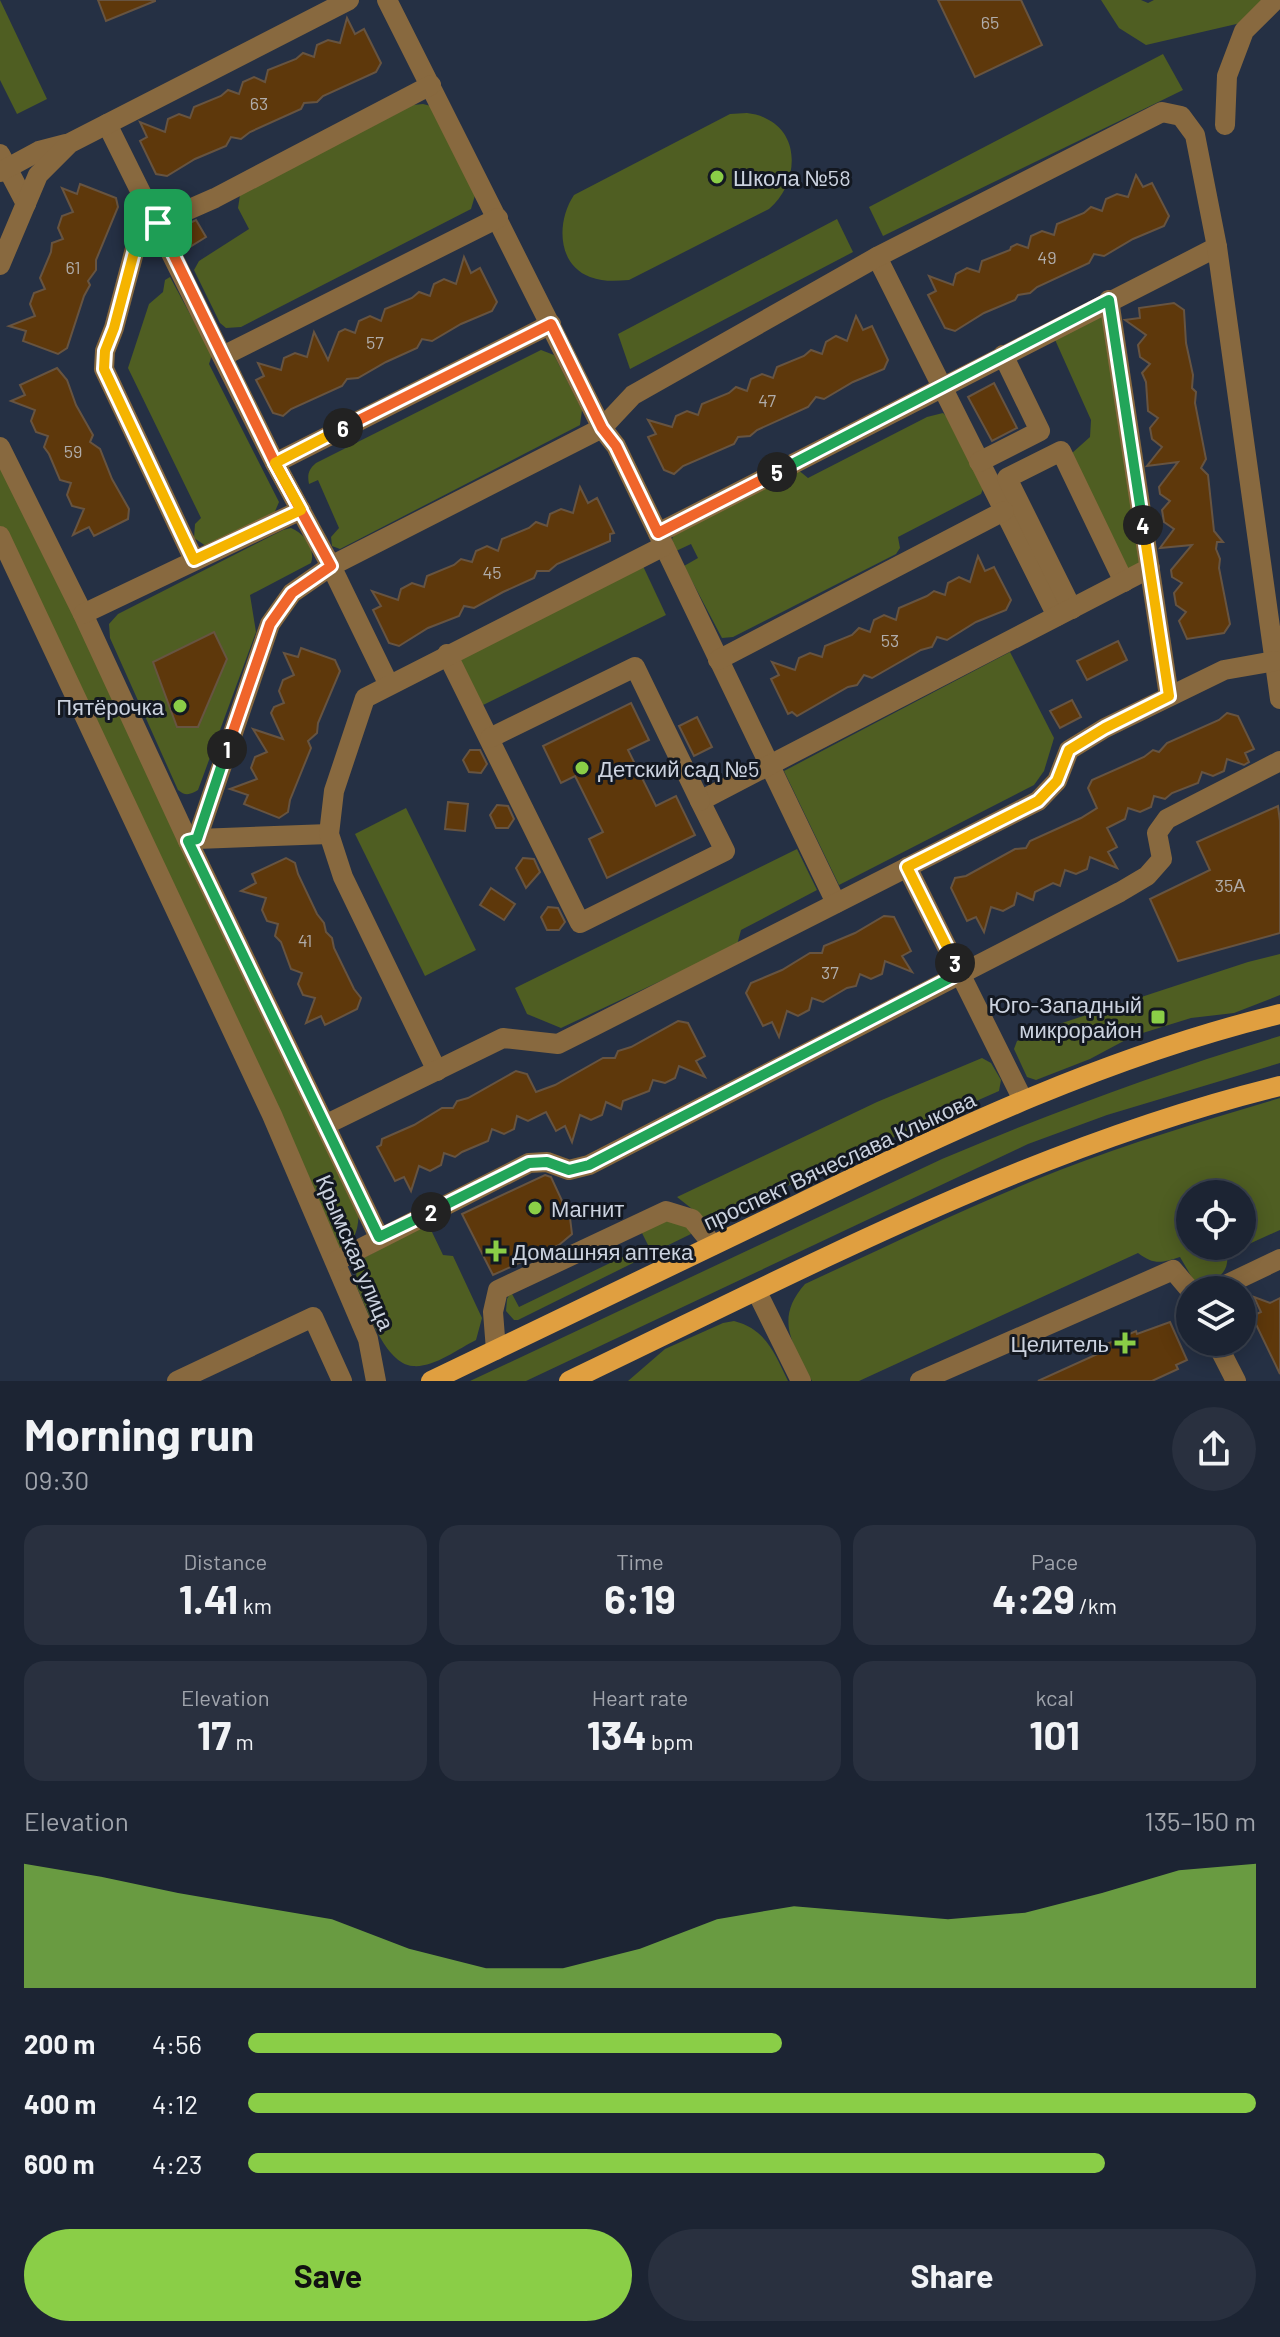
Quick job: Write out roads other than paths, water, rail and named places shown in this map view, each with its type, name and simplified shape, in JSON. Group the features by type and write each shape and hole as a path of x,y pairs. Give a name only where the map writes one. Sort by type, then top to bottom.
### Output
{"main road":[{"name":"проспект Вячеслава Клыкова","path":"431,1381 895,1157 1023,1100 1179,1042 1280,1014"},
{"path":"569,1381 924,1214 1036,1166 1187,1112 1280,1086"}],"street":[{"path":"26,204 2,164 70,143 349,0"},
{"path":"387,0 602,428 616,446 836,903"},
{"path":"1225,125 1227,76 1244,31 1275,0"},
{"path":"194,560 104,369 105,351 137,241 158,223 215,198 431,85"},
{"path":"192,840 270,624 292,593 331,566 602,428 633,395 877,257 1162,112 1181,116 1195,135 1217,247 1280,699"},
{"path":"107,124 389,685"},
{"path":"0,265 38,175 70,143"},
{"path":"223,356 498,218"},
{"path":"437,1071 343,877 329,834 334,791 365,698 941,387 1217,247"},
{"path":"877,257 1004,511 1064,612"},
{"path":"1109,300 1169,696"},
{"path":"275,463 551,324"},
{"path":"979,462 1040,431 1003,355"},
{"path":"0,447 192,840 379,1237"},
{"path":"1064,612 1007,478 1061,451 1124,582"},
{"path":"83,614 301,510"},
{"path":"718,660 1004,511"},
{"name":"Крымская улица","path":"0,536 272,1115 368,1339 376,1381"},
{"path":"700,801 1150,568"},
{"path":"447,654 580,923 725,851 635,667 490,738"},
{"path":"325,1125 503,1038 559,1043 1038,801 1057,781 1069,750 1105,728 1224,670 1275,661"},
{"path":"336,1261 529,1163 547,1162 569,1170 589,1165 1120,892 1147,876 1162,859 1157,833 1167,819 1280,761"},
{"path":"192,840 329,834"},
{"path":"907,867 1023,1100"},
{"path":"496,1350 493,1312 498,1290 666,1211 692,1219 713,1245"},
{"path":"1244,1276 1280,1259"},
{"path":"920,1381 1173,1270 1178,1276"},
{"path":"757,1292 801,1381"},
{"path":"177,1381 313,1317 342,1381"},
{"path":"1222,1356 1232,1380"}],"place":[{"name":"Школа №58","path":"717,177"},
{"name":"Пятёрочка","path":"180,706"},
{"name":"Детский сад №5","path":"582,768"},
{"name":"Юго-Западный микрорайон","path":"1158,1017"},
{"name":"Магнит","path":"535,1208"},
{"name":"Домашняя аптека","path":"496,1251"},
{"name":"Целитель","path":"1125,1343"}]}
